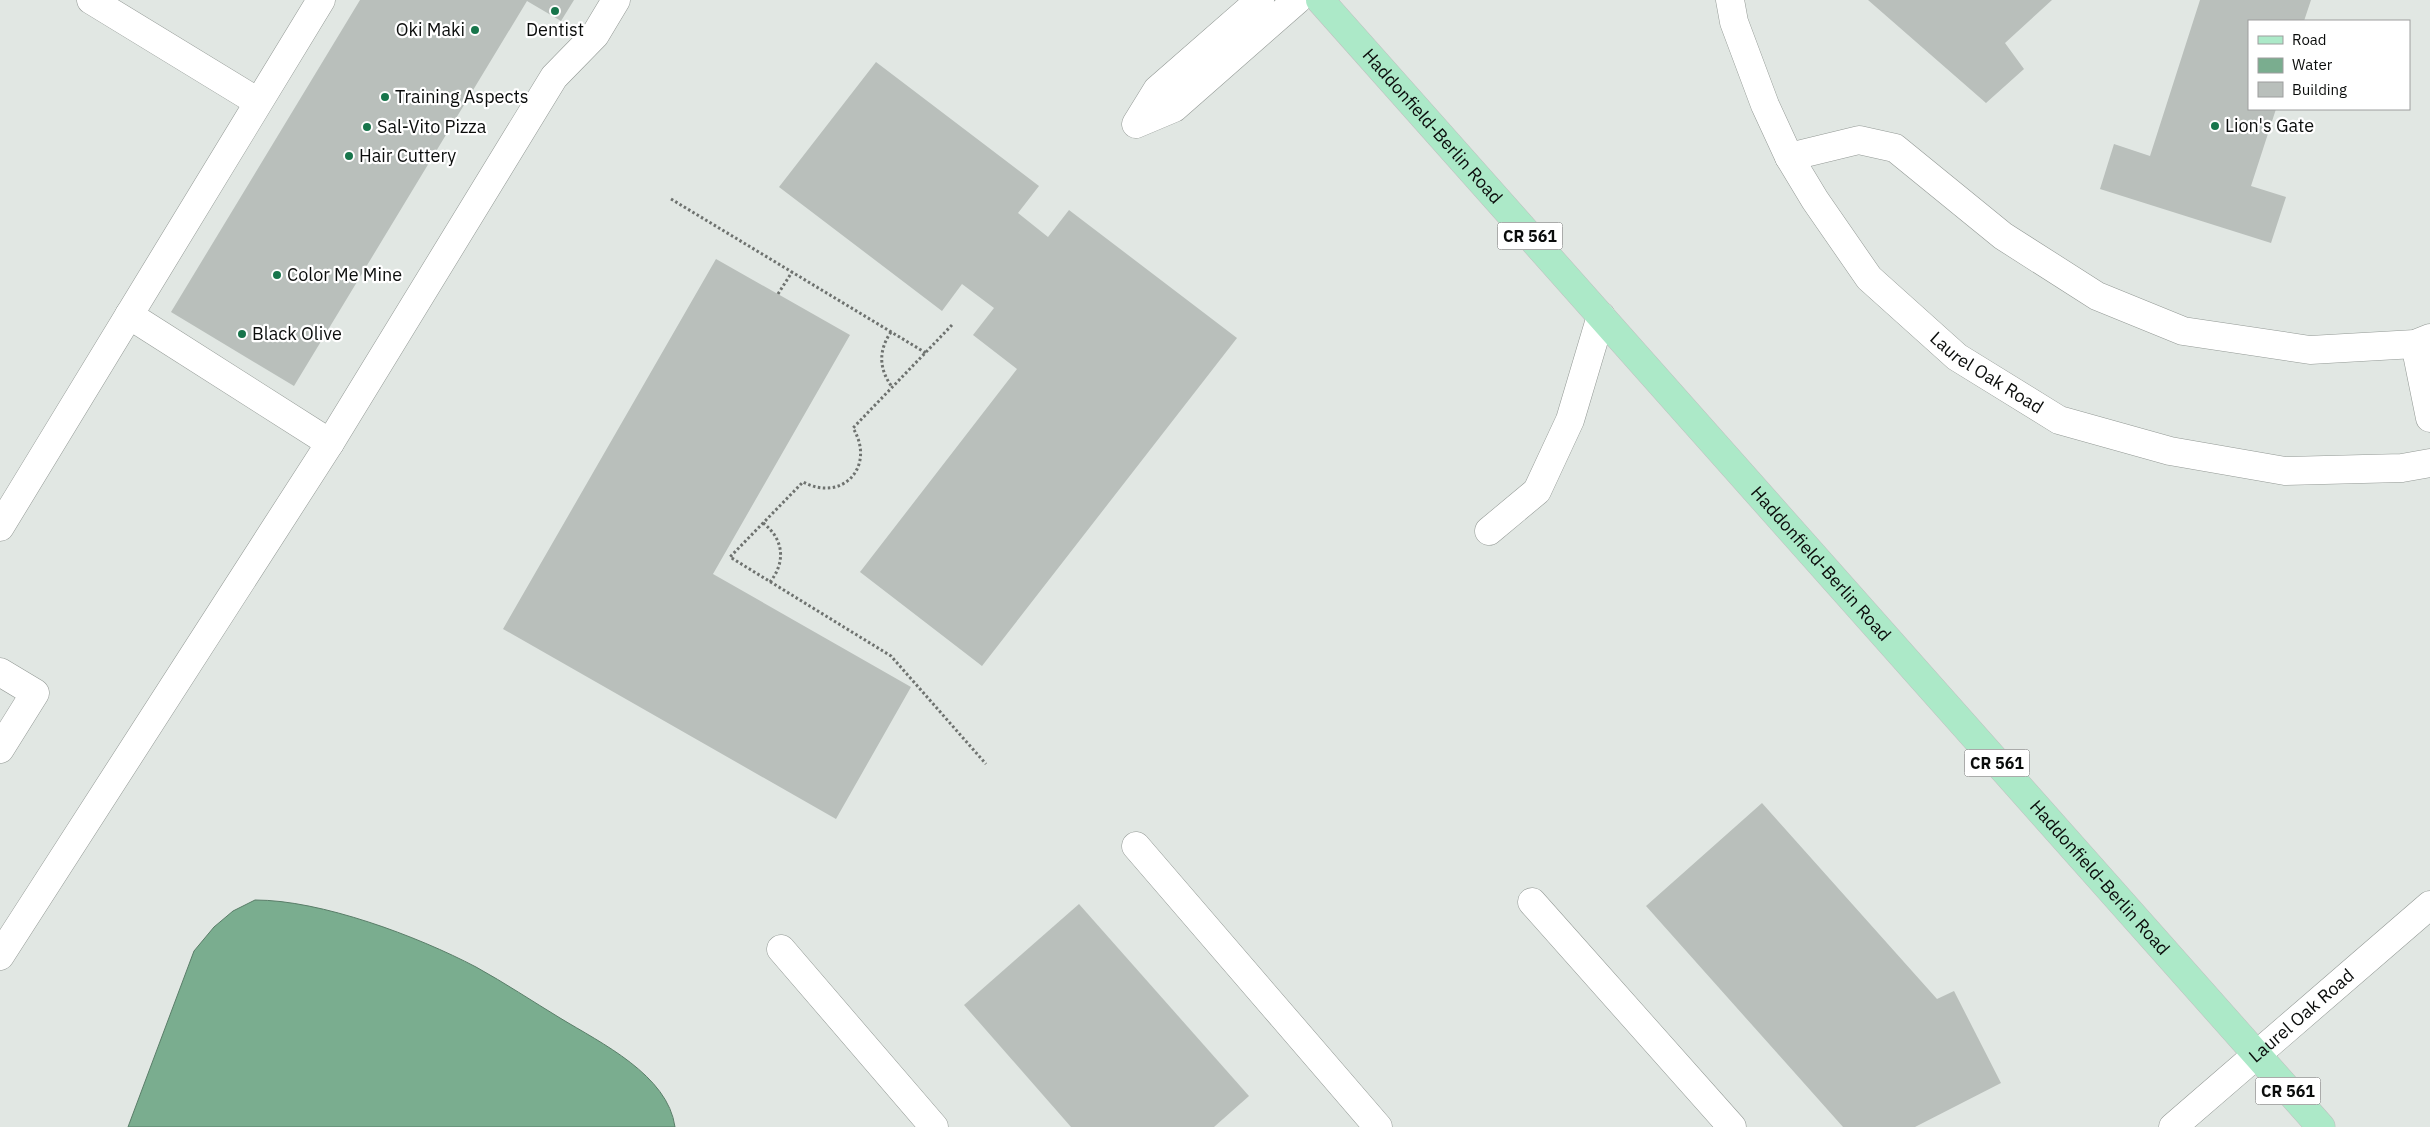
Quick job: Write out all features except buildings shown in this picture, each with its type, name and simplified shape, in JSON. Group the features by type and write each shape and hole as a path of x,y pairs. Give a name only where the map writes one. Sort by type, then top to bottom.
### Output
{"main road":[{"name":"Haddonfield-Berlin Road","path":"1320,0 2321,1127"}],"street":[{"path":"91,0 258,102"},
{"path":"0,527 321,0"},
{"path":"0,956 330,443 554,77 595,35 616,0"},
{"path":"1260,0 1157,90 1136,124 1174,108 1297,0"},
{"name":"Laurel Oak Road","path":"1730,0 1734,22 1765,105 1789,157 1815,200 1869,278 1958,357 2060,420 2170,451 2285,471 2402,468 2430,463"},
{"path":"1789,157 1859,140 1895,148 2003,236 2097,296 2183,331 2310,350 2422,341 2430,418"},
{"path":"129,315 330,443"},
{"path":"1489,531 1537,491 1570,420 1600,316"},
{"path":"0,672 35,693 0,749"},
{"path":"1136,846 1378,1127"},
{"path":"1532,902 1732,1127"},
{"name":"Laurel Oak Road","path":"2174,1127 2430,905"},
{"path":"781,949 934,1127"}],"path":[{"path":"671,199 926,353"},
{"path":"778,294 792,272"},
{"path":"952,325 853,428 859,438 861,456 855,472 847,482 825,489 813,487 803,482 730,557 891,656 986,764"},
{"path":"891,332 884,342 881,366 885,378 892,388"},
{"path":"763,523 772,530 781,551 781,562 777,573 770,582"}],"water":[{"path":"255,900 309,906 368,922 426,943 476,967 594,1038 630,1062 660,1092 670,1108 675,1127 128,1127 194,951 214,927 233,911"}],"place":[{"name":"Dentist","path":"555,11"},
{"name":"Oki Maki","path":"475,30"},
{"name":"Training Aspects","path":"385,97"},
{"name":"Lion's Gate","path":"2215,126"},
{"name":"Sal-Vito Pizza","path":"367,127"},
{"name":"Hair Cuttery","path":"349,156"},
{"name":"Color Me Mine","path":"277,275"},
{"name":"Black Olive","path":"242,334"}]}
